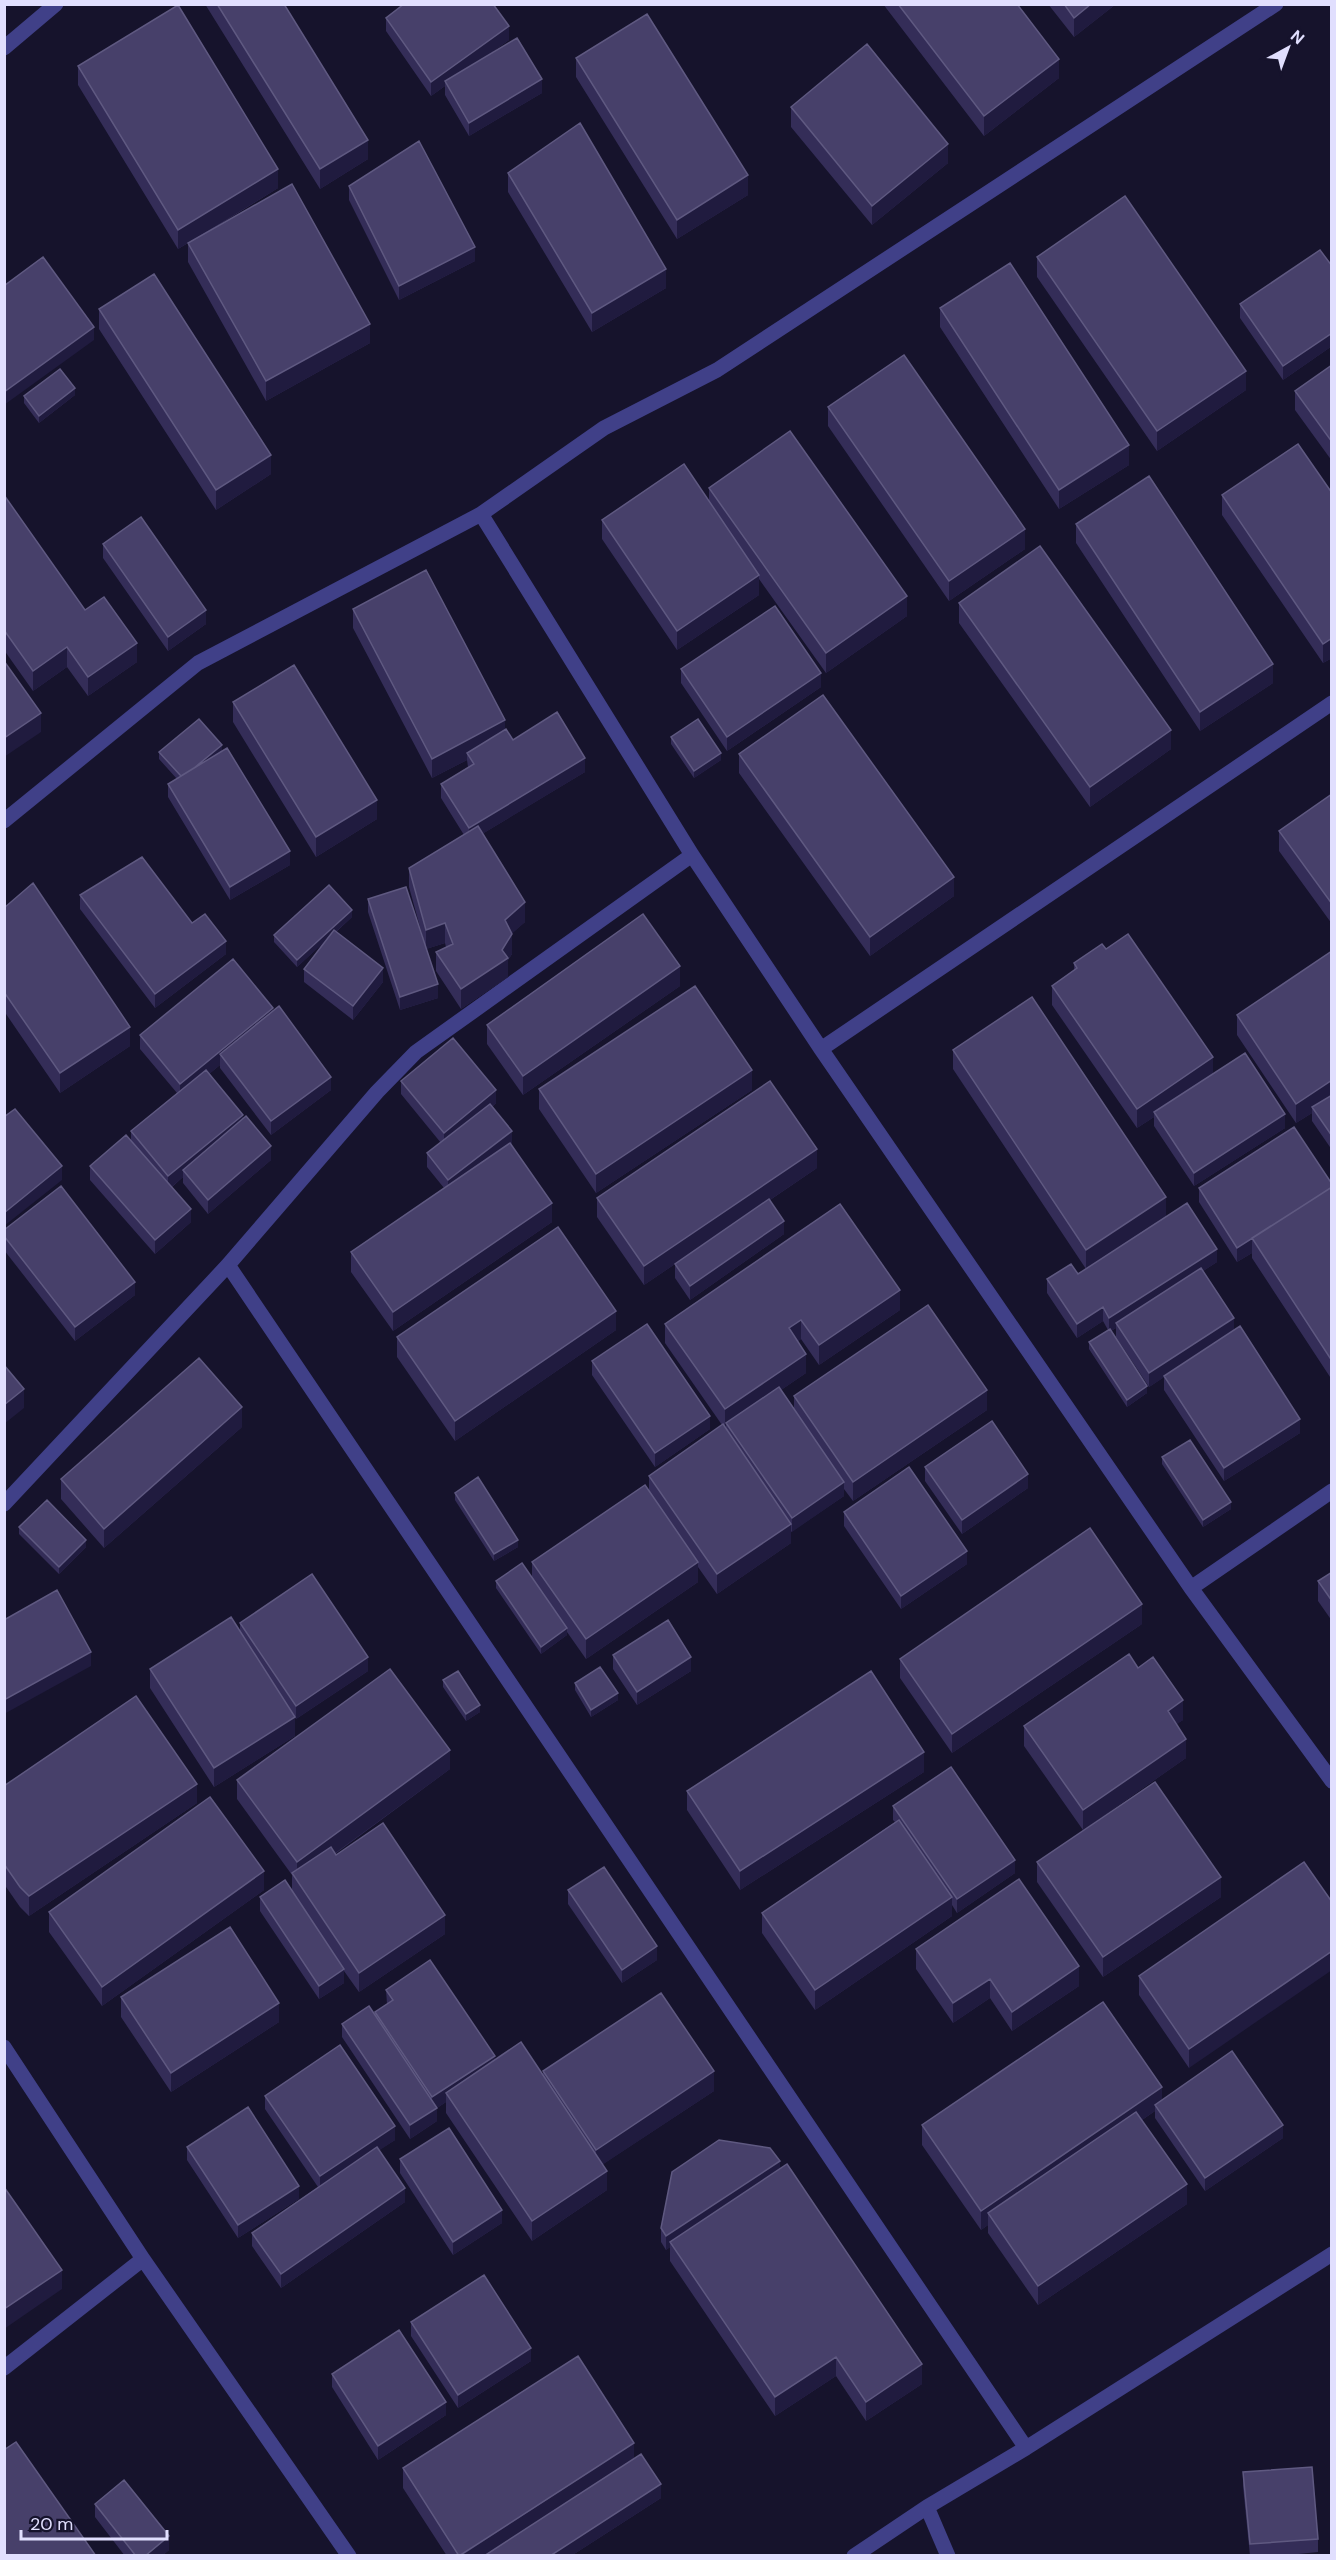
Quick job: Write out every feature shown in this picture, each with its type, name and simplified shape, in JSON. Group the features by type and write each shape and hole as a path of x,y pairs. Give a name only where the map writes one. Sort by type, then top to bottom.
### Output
{"street":[{"path":"4,48 56,4"},
{"path":"4,822 198,663 481,514 604,428 717,370 1276,4"},
{"path":"481,514 692,855 821,1049 1191,1588 1332,1781"},
{"path":"821,1049 1332,703"},
{"path":"4,1504 228,1265 377,1092 416,1052 692,855"},
{"path":"228,1265 1026,2448"},
{"path":"1191,1588 1332,1491"},
{"path":"4,2047 143,2259 349,2556"},
{"path":"854,2556 927,2507 1026,2448 1332,2254"},
{"path":"4,2368 143,2259"},
{"path":"927,2507 948,2556"}],"building":[{"path":"217,4 284,4 368,140 320,169"},
{"path":"404,4 493,4 509,26 431,82 386,18"},
{"path":"898,4 1017,4 1059,59 984,116"},
{"path":"1064,4 1091,4 1074,18"},
{"path":"178,5 278,169 178,230 78,66"},
{"path":"647,14 748,175 677,220 576,58"},
{"path":"517,38 542,79 469,123 445,81"},
{"path":"867,44 948,144 872,206 791,107"},
{"path":"580,123 666,269 592,313 508,173"},
{"path":"419,141 475,247 399,286 349,186"},
{"path":"292,184 370,324 266,381 188,243"},
{"path":"1125,196 1246,371 1157,431 1037,257"},
{"path":"1320,250 1332,266 1332,333 1283,366 1240,304"},
{"path":"43,257 94,327 4,392 4,286"},
{"path":"1010,263 1129,445 1059,490 940,308"},
{"path":"154,274 271,455 216,490 99,309"},
{"path":"904,355 1025,529 949,581 828,407"},
{"path":"1332,365 1332,442 1295,391"},
{"path":"60,369 75,388 39,416 24,396"},
{"path":"790,431 907,596 826,653 709,488"},
{"path":"1298,444 1332,493 1332,638 1323,644 1222,495"},
{"path":"684,464 759,575 677,631 602,520"},
{"path":"1149,476 1273,664 1200,712 1076,524"},
{"path":"4,495 85,610 104,597 137,643 88,677 67,647 33,671 4,630"},
{"path":"141,517 206,610 168,637 103,544"},
{"path":"1040,546 1171,730 1090,787 959,603"},
{"path":"426,570 505,720 432,759 353,609"},
{"path":"775,606 821,673 727,737 681,669"},
{"path":"4,661 41,713 4,738"},
{"path":"294,665 377,800 316,837 233,702"},
{"path":"823,695 954,877 870,937 739,754"},
{"path":"557,712 585,758 469,828 441,784 474,764 467,753 506,729 513,740"},
{"path":"199,719 222,745 181,776 159,752"},
{"path":"698,719 721,753 694,771 671,737"},
{"path":"227,748 290,851 230,887 168,784"},
{"path":"1332,794 1332,904 1279,831"},
{"path":"478,826 525,902 505,920 512,934 502,950 508,958 461,989 436,952 453,944 445,923 426,930 409,868"},
{"path":"142,857 192,923 205,914 226,941 155,994 80,895"},
{"path":"33,883 130,1027 60,1073 4,992 4,908"},
{"path":"329,885 352,910 297,960 274,935"},
{"path":"406,887 438,984 400,997 368,899"},
{"path":"643,914 680,966 523,1076 487,1025"},
{"path":"334,930 383,968 353,1006 304,969"},
{"path":"1128,934 1213,1057 1137,1109 1052,986 1077,968 1074,963 1102,944 1106,949"},
{"path":"1332,951 1332,1080 1296,1104 1237,1015"},
{"path":"233,959 273,1008 180,1084 140,1035"},
{"path":"695,986 752,1070 596,1174 539,1089"},
{"path":"1032,997 1166,1197 1086,1250 953,1050"},
{"path":"279,1006 331,1077 271,1121 220,1054"},
{"path":"453,1038 496,1090 444,1133 401,1081"},
{"path":"1245,1053 1285,1114 1194,1173 1154,1112"},
{"path":"206,1070 243,1115 168,1176 131,1131"},
{"path":"770,1081 817,1149 644,1266 597,1198"},
{"path":"1332,1095 1332,1136 1312,1107"},
{"path":"490,1104 512,1131 448,1180 427,1153"},
{"path":"15,1109 62,1166 4,1213 4,1117"},
{"path":"246,1116 271,1146 208,1200 183,1170"},
{"path":"1294,1127 1332,1187 1237,1248 1199,1188"},
{"path":"126,1135 191,1209 155,1240 90,1166"},
{"path":"510,1143 552,1203 393,1312 351,1252"},
{"path":"61,1186 135,1282 75,1327 4,1236 4,1230"},
{"path":"1332,1187 1332,1361 1252,1238"},
{"path":"769,1199 784,1221 690,1286 675,1264"},
{"path":"1187,1203 1217,1249 1109,1318 1103,1307 1077,1324 1047,1279 1071,1264 1078,1274"},
{"path":"840,1204 900,1290 819,1345 801,1320 789,1328 806,1354 725,1409 665,1324"},
{"path":"558,1227 616,1311 455,1421 397,1337"},
{"path":"1201,1268 1234,1318 1149,1373 1116,1323"},
{"path":"928,1305 987,1390 853,1482 794,1396"},
{"path":"647,1324 710,1416 655,1453 592,1361"},
{"path":"1240,1326 1300,1419 1224,1468 1164,1376"},
{"path":"1110,1329 1147,1386 1127,1400 1089,1342"},
{"path":"199,1358 242,1407 104,1529 61,1479"},
{"path":"4,1365 24,1389 4,1405"},
{"path":"779,1387 844,1482 792,1518 726,1423"},
{"path":"992,1421 1028,1474 962,1520 925,1467"},
{"path":"723,1424 791,1524 717,1574 649,1476"},
{"path":"1190,1440 1231,1502 1203,1520 1162,1457"},
{"path":"909,1467 967,1551 901,1596 844,1512"},
{"path":"478,1477 518,1540 494,1554 455,1493"},
{"path":"645,1485 698,1562 586,1639 532,1562"},
{"path":"47,1500 86,1540 59,1567 19,1527"},
{"path":"1090,1528 1142,1604 952,1734 900,1659"},
{"path":"522,1563 567,1628 541,1647 496,1581"},
{"path":"1332,1572 1332,1601 1318,1581"},
{"path":"312,1574 368,1657 296,1706 240,1623"},
{"path":"57,1590 91,1652 4,1700 4,1620"},
{"path":"231,1617 295,1717 214,1768 150,1669"},
{"path":"668,1620 691,1657 637,1692 613,1655"},
{"path":"1129,1654 1138,1668 1153,1657 1183,1700 1168,1711 1186,1739 1083,1810 1024,1726"},
{"path":"600,1667 618,1693 591,1710 575,1683"},
{"path":"390,1669 450,1750 297,1862 237,1780"},
{"path":"458,1671 480,1705 466,1714 443,1680"},
{"path":"871,1671 924,1752 740,1871 687,1791"},
{"path":"136,1696 197,1784 29,1896 4,1864 4,1786"},
{"path":"951,1767 1015,1860 957,1899 893,1806"},
{"path":"1155,1782 1221,1877 1103,1957 1037,1862"},
{"path":"210,1797 264,1871 102,1987 49,1912"},
{"path":"899,1820 952,1897 815,1990 762,1913"},
{"path":"383,1823 445,1915 359,1973 292,1873 331,1847 336,1855"},
{"path":"1304,1862 1332,1902 1332,1951 1189,2049 1139,1976"},
{"path":"604,1867 657,1946 622,1970 568,1890"},
{"path":"1019,1879 1079,1966 1012,2012 990,1979 953,2003 916,1949"},
{"path":"285,1880 344,1969 319,1986 260,1897"},
{"path":"230,1927 279,2003 171,2073 121,1997"},
{"path":"430,1960 495,2056 432,2097 375,2012 393,2000 386,1990"},
{"path":"661,1993 714,2071 596,2150 543,2071"},
{"path":"1103,2002 1162,2087 981,2211 922,2125"},
{"path":"369,2006 437,2108 410,2125 342,2024"},
{"path":"521,2042 607,2171 532,2221 446,2093"},
{"path":"340,2045 395,2126 320,2176 265,2096"},
{"path":"1232,2051 1283,2125 1205,2178 1155,2105"},
{"path":"248,2107 299,2186 238,2225 187,2147"},
{"path":"1136,2112 1187,2184 1038,2286 988,2213"},
{"path":"449,2128 502,2210 453,2242 400,2159"},
{"path":"719,2140 770,2148 780,2161 666,2236 661,2228 672,2172"},
{"path":"377,2147 405,2188 281,2274 252,2233"},
{"path":"787,2164 922,2364 866,2402 836,2357 775,2397 670,2242"},
{"path":"4,2187 62,2270 4,2309"},
{"path":"484,2275 531,2348 458,2395 411,2322"},
{"path":"399,2330 446,2402 378,2446 332,2374"},
{"path":"578,2356 634,2443 459,2556 403,2468"},
{"path":"16,2442 96,2556 4,2556 4,2450"},
{"path":"641,2454 661,2484 550,2556 484,2556"},
{"path":"1312,2467 1318,2539 1250,2544 1243,2472"},
{"path":"124,2480 169,2536 145,2556 136,2556 95,2504"}]}
